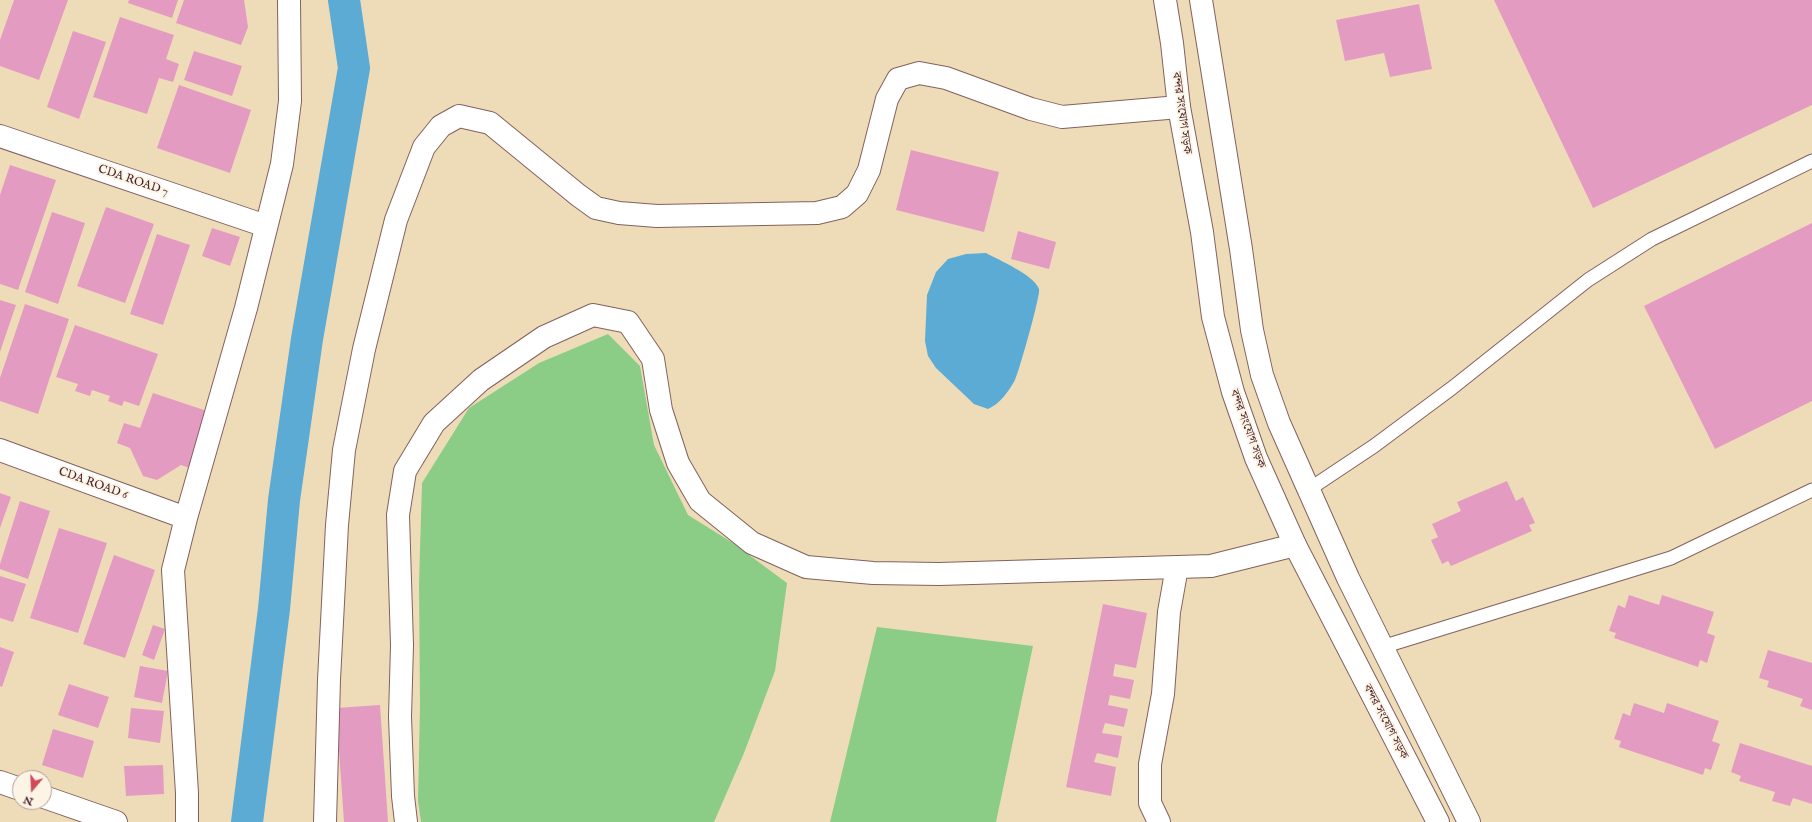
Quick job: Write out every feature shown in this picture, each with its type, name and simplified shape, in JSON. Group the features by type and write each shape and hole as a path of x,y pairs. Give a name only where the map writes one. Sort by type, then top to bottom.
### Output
{"main road":[{"path":"187,822 187,793 173,570 186,518 228,375 282,164 290,101 289,0"},
{"name":"বন্দর সংযোগ সড়ক","path":"1165,0 1172,43 1179,107 1202,232 1213,317 1233,392 1256,458 1295,545 1438,822"},
{"path":"1201,0 1241,249 1252,330 1262,375 1279,423 1308,490 1382,647 1469,822"},
{"path":"326,822 329,680 337,526 344,450 364,349 396,220 424,147 441,126 459,116 490,123 596,208 619,213 657,216 817,213 842,207 857,194 869,170 887,100 898,79 918,73 946,78 1031,109 1062,117 1179,107"},
{"name":"CDA ROAD 7","path":"0,136 266,226"},
{"path":"406,822 403,796 400,717 402,645 398,515 405,471 434,423 481,380 544,337 593,315 628,322 653,359 661,410 673,448 678,463 700,502 752,543 806,567 873,573 939,574 1211,566 1295,545"},
{"name":"CDA ROAD 6","path":"0,450 186,518"},
{"path":"1159,822 1150,803 1150,764 1163,694 1169,612 1177,567"},
{"path":"0,782 12,786"},
{"path":"52,800 116,822"}],"lane":[{"path":"1308,490 1374,446 1434,401 1588,280 1652,239 1812,161"},
{"path":"1382,647 1671,558 1812,490"}],"green space":[{"path":"608,334 640,366 654,445 688,515 733,543 787,583 775,671 744,753 714,822 421,822 418,801 420,705 419,583 422,483 469,408 539,363"},
{"path":"877,627 1033,646 996,822 830,822"}],"water":[{"path":"986,253 1023,273 1036,284 1039,289 1033,318 1015,380 1007,393 993,407 988,409 974,404 936,368 928,356 925,341 927,295 936,272 948,259 966,254"}],"building":[{"path":"14,0 68,0 39,80 0,66 0,40"},
{"path":"129,0 178,0 172,18 128,3"},
{"path":"184,0 244,0 248,27 241,45 176,23"},
{"path":"1494,0 1812,0 1812,105 1593,208"},
{"path":"1419,4 1432,69 1390,77 1384,53 1345,61 1336,20"},
{"path":"120,17 174,35 166,59 179,64 173,82 159,78 147,114 93,97"},
{"path":"73,31 106,42 79,119 47,107"},
{"path":"194,51 242,66 232,96 184,80"},
{"path":"179,85 251,110 230,173 157,148"},
{"path":"911,150 999,172 984,232 896,210"},
{"path":"10,165 56,180 18,290 0,284 0,195"},
{"path":"106,207 154,224 125,303 77,286"},
{"path":"52,212 85,223 58,304 25,292"},
{"path":"1812,223 1812,401 1715,449 1644,306"},
{"path":"212,228 240,237 230,266 202,256"},
{"path":"1018,231 1056,242 1049,269 1011,259"},
{"path":"157,234 190,245 163,325 130,314"},
{"path":"0,300 16,305 0,352"},
{"path":"25,304 69,319 38,414 0,401 0,378"},
{"path":"75,325 158,354 139,406 124,401 122,406 108,401 110,396 92,390 90,396 75,391 78,384 56,377"},
{"path":"153,393 207,411 195,447 202,450 195,470 181,465 157,480 143,476 130,448 117,443 124,423 140,428"},
{"path":"1507,481 1516,501 1523,497 1535,523 1529,525 1532,531 1451,566 1448,561 1442,564 1431,540 1438,537 1432,524 1461,511 1457,502"},
{"path":"0,493 11,497 0,528"},
{"path":"20,501 50,511 28,579 0,569 0,564"},
{"path":"59,528 107,543 78,633 30,618"},
{"path":"114,555 155,570 125,658 83,644"},
{"path":"0,576 26,584 13,622 0,618"},
{"path":"1629,595 1659,605 1662,595 1714,612 1707,633 1715,636 1707,663 1700,660 1698,667 1614,638 1616,633 1609,631 1618,605 1625,608"},
{"path":"1103,604 1147,613 1136,668 1115,664 1113,676 1134,680 1130,699 1110,695 1108,705 1128,709 1124,727 1105,723 1102,733 1122,736 1118,758 1097,753 1094,762 1116,767 1111,796 1066,787"},
{"path":"153,625 165,629 154,660 142,655"},
{"path":"0,647 14,652 2,687 0,686"},
{"path":"1768,650 1812,663 1812,710 1800,706 1803,699 1767,687 1769,681 1759,678"},
{"path":"140,666 168,671 162,703 134,697"},
{"path":"69,684 109,697 98,728 58,715"},
{"path":"1634,703 1664,713 1667,703 1719,721 1712,741 1720,744 1711,770 1705,768 1703,775 1619,747 1621,741 1614,739 1623,713 1630,716"},
{"path":"380,705 388,822 344,822 336,708"},
{"path":"131,708 164,711 160,743 128,738"},
{"path":"53,729 94,741 83,778 42,765"},
{"path":"1740,743 1812,766 1812,804 1793,798 1790,806 1772,801 1775,792 1739,781 1741,776 1731,772"},
{"path":"163,765 164,794 126,796 124,766"}],"waterway":[{"path":"247,822 274,609 284,500 307,339 354,68 344,0"}]}
